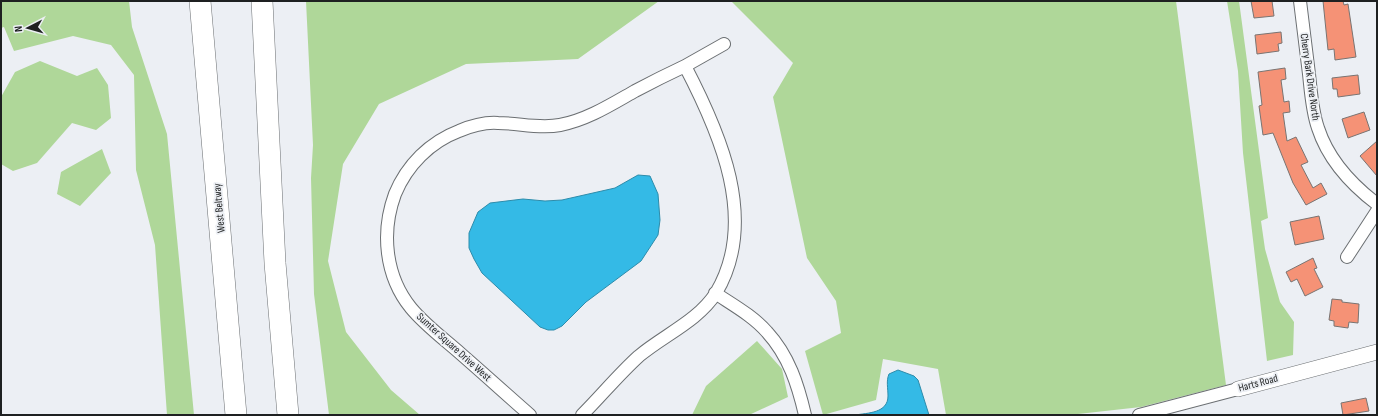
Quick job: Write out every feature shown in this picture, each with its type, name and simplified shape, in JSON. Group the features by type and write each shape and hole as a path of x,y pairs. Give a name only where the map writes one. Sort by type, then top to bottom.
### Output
{"highway":[{"name":"West Beltway","path":"200,1 236,415"},
{"path":"262,1 275,262 288,415"},
{"path":"275,262 273,127 274,23 276,1"}],"street":[{"name":"Cherry Bark Drive North","path":"1300,1 1313,107 1318,129 1326,147 1348,178 1360,191 1377,204"},
{"name":"Sumter Square Drive West","path":"530,415 420,319 400,291 394,277 387,249 386,228 390,207 398,188 409,169 424,152 439,141 459,131 479,125 497,122 542,126 560,125 596,113 724,44"},
{"path":"582,415 638,357 659,340 682,326 697,313 715,293 728,263 733,244 736,221 732,183 710,114 685,66"},
{"path":"1347,257 1377,211"},
{"path":"715,293 749,317 767,332 782,351 792,371 805,415"},
{"name":"Harts Road","path":"1139,415 1377,352"}],"green space":[{"path":"1,1 129,1 132,27 167,134 194,415 167,415 155,245 136,170 134,75 111,45 73,36 14,51 4,27 1,28"},
{"path":"306,1 659,1 578,59 466,64 379,104 343,164 328,261 346,332 391,390 420,415 329,415 314,294 311,178 313,145"},
{"path":"731,1 1176,1 1226,385 1141,407 1069,415 946,415 938,369 883,359 876,400 823,415 805,351 841,333 836,301 807,258 773,97 793,63"},
{"path":"1227,1 1239,1 1268,218 1261,221 1265,249 1280,302 1294,322 1293,355 1267,361 1243,153 1238,71"},
{"path":"40,61 77,76 97,68 108,85 111,118 96,130 72,123 37,163 13,171 1,164 1,97 15,72"},
{"path":"102,149 111,173 80,206 57,194 61,172"},
{"path":"757,341 782,369 788,397 749,415 692,415 706,386"}],"water":[{"path":"638,175 650,176 658,194 660,220 658,235 641,261 586,302 562,326 554,330 548,330 540,327 482,273 474,259 469,248 469,233 478,212 490,203 523,199 545,201 562,200 615,188"},
{"path":"898,370 914,376 918,380 929,415 855,415 871,413 885,406 888,396 887,382 889,374"}],"building":[{"path":"1251,1 1272,1 1274,16 1254,18"},
{"path":"1323,1 1343,1 1344,5 1348,4 1356,57 1335,60 1334,49 1328,50"},
{"path":"1281,32 1282,43 1278,44 1279,51 1257,54 1255,35"},
{"path":"1285,68 1286,79 1281,80 1284,102 1289,101 1290,112 1283,113 1287,141 1296,137 1308,162 1301,165 1313,188 1321,183 1327,194 1306,205 1293,183 1273,133 1263,135 1259,106 1262,105 1258,72"},
{"path":"1358,75 1360,94 1338,97 1337,89 1333,89 1332,78"},
{"path":"1364,112 1370,130 1348,138 1342,119"},
{"path":"1377,141 1377,176 1360,156"},
{"path":"1319,216 1324,239 1295,245 1290,222"},
{"path":"1313,258 1317,268 1314,269 1323,287 1305,296 1297,279 1291,282 1286,272"},
{"path":"1332,299 1359,304 1358,323 1349,322 1348,328 1334,326 1334,321 1329,320"},
{"path":"1366,398 1369,411 1343,415 1341,403"}]}
